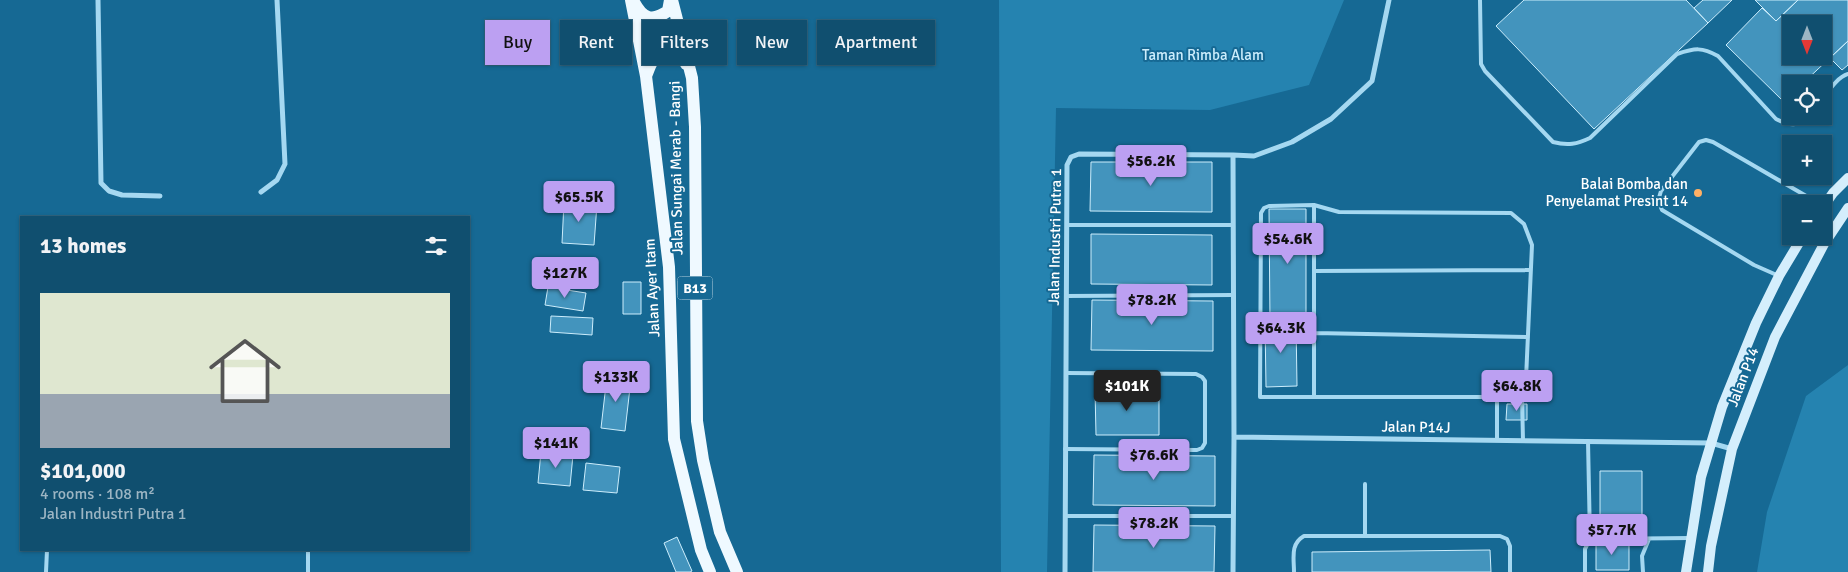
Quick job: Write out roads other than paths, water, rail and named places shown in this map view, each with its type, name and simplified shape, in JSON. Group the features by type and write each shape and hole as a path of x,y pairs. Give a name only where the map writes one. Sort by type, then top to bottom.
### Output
{"main road":[{"path":"632,0 639,12 645,16 653,17 660,16 668,11 671,0"},
{"name":"Jalan Ayer Itam","path":"632,0 646,76 669,267 674,439 701,550 710,572"},
{"name":"Jalan Sungai Merab - Bangi","path":"671,0 692,78 695,128 696,421 720,532 736,572"},
{"path":"646,76 654,58 666,50 680,54 692,78"},
{"path":"1832,195 1848,178"},
{"name":"Jalan P14","path":"1708,572 1732,449 1775,338 1824,244 1848,208"},
{"name":"Jalan P14","path":"1686,572 1701,478 1722,407 1756,323 1779,276 1798,245"}],"street":[{"path":"98,0 97,40 101,183 109,191 122,195 160,196"},
{"path":"261,192 277,180 285,164 277,0"},
{"path":"1233,572 1233,155 1254,156 1292,142 1331,119 1372,81 1390,0"},
{"name":"Jalan Industri Putra 1","path":"1065,572 1067,165 1070,157 1078,154 1233,155"},
{"name":"Jalan P14J","path":"1234,437 1711,443 1732,449"}],"lane":[{"path":"1480,0 1481,64 1485,71 1553,142 1564,145 1576,144 1590,138 1677,54 1692,49 1706,49 1718,56 1776,119 1782,122"},
{"path":"1832,88 1844,75 1848,74"},
{"path":"1779,276 1754,264 1662,210 1658,201 1660,191 1699,142 1706,140 1713,142 1804,195"},
{"path":"1314,205 1314,397"},
{"path":"1522,397 1260,397 1261,213 1264,208 1269,206 1314,205 1339,212 1511,213 1524,224 1532,245 1526,379 1522,397 1523,440"},
{"path":"1067,225 1233,225"},
{"path":"1314,271 1530,270"},
{"path":"1066,296 1233,295"},
{"path":"1314,333 1528,337"},
{"path":"1066,373 1196,374 1202,377 1205,381 1205,443 1202,448 1197,450 1066,450"},
{"path":"1497,397 1497,440"},
{"path":"1585,572 1584,549 1590,539 1588,441"},
{"path":"1365,484 1365,536"},
{"path":"1065,516 1233,516"},
{"path":"1294,572 1294,546 1297,540 1304,536 1500,536 1507,539 1510,546 1510,572"},
{"path":"1643,572 1642,556 1649,538"},
{"path":"1590,539 1691,538"},
{"path":"46,572 47,551"},
{"path":"308,551 308,572"}],"place":[{"name":"Balai Bomba dan Penyelamat Presint 14","path":"1698,193"}],"park label":[{"name":"Taman Rimba Alam","path":"1203,55"}]}
